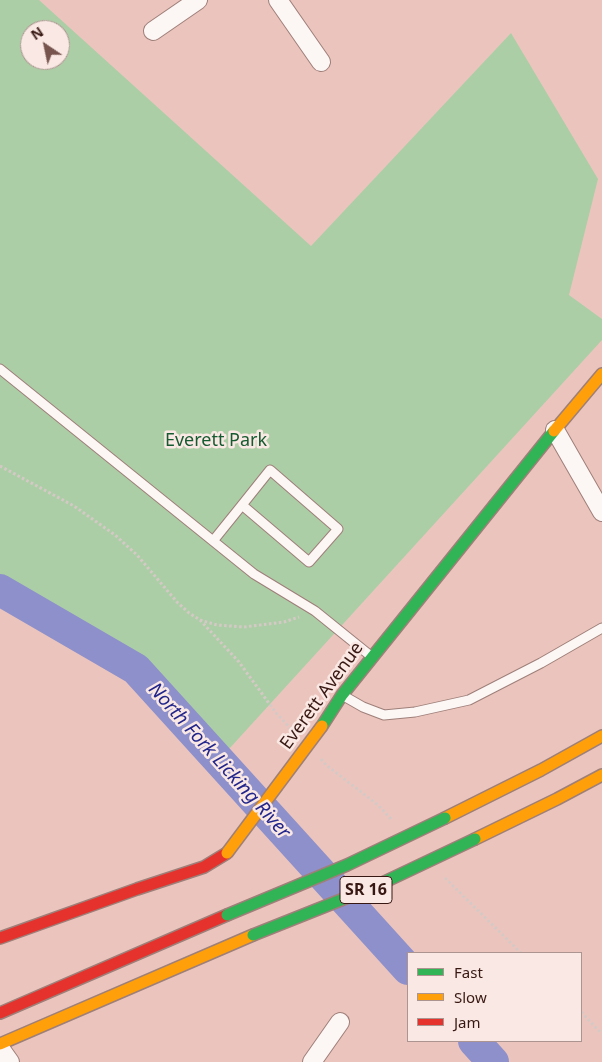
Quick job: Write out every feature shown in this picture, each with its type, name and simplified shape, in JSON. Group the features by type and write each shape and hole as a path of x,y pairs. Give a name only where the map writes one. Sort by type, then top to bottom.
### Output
{"main road":[{"name":"Everett Avenue","path":"0,938 204,867 227,853 322,726 342,695 602,374"},
{"name":"SR 16","path":"0,1013 348,865 540,770 602,736"},
{"name":"SR 16","path":"0,1046 80,1009 254,935 376,886 475,840 602,775"}],"street":[{"path":"152,31 198,0"},
{"path":"278,0 321,62"},
{"path":"555,430 602,512"},
{"path":"312,1062 340,1022"},
{"path":"0,1046 10,1062"}],"lane":[{"path":"0,369 254,574 315,611 372,657"},
{"path":"213,541 270,470 338,529 310,562 242,505"},
{"path":"342,695 363,707 384,715 415,712 469,700 541,664 602,628"}],"path":[{"path":"0,466 74,506 115,535 137,555 177,602 200,620 238,662 276,713 295,733"},
{"path":"200,620 217,625 244,627 284,622 315,611"},
{"path":"320,759 378,805 397,826"},
{"path":"442,875 520,952"},
{"path":"582,1013 602,1034"}],"green space":[{"name":"Everett Park","path":"0,0 39,0 61,20 20,20 20,70 70,70 70,28 311,246 511,33 598,179 569,295 602,319 602,340 219,760 136,669 0,590"}],"waterway":[{"name":"North Fork Licking River","path":"0,590 136,669 407,968"},
{"name":"North Fork Licking River","path":"475,1042 493,1062"}],"traffic: fast":[{"path":"322,726 342,695 554,431"},
{"path":"227,915 347,865 445,818"},
{"path":"253,935 376,886 475,839"}],"traffic: slow":[{"path":"554,431 602,374"},
{"path":"227,853 322,726"},
{"path":"445,818 541,770 602,736"},
{"path":"475,839 602,775"},
{"path":"0,1044 253,935"}],"traffic: jam":[{"path":"0,938 204,867 227,853"},
{"path":"0,1013 227,915"}]}
